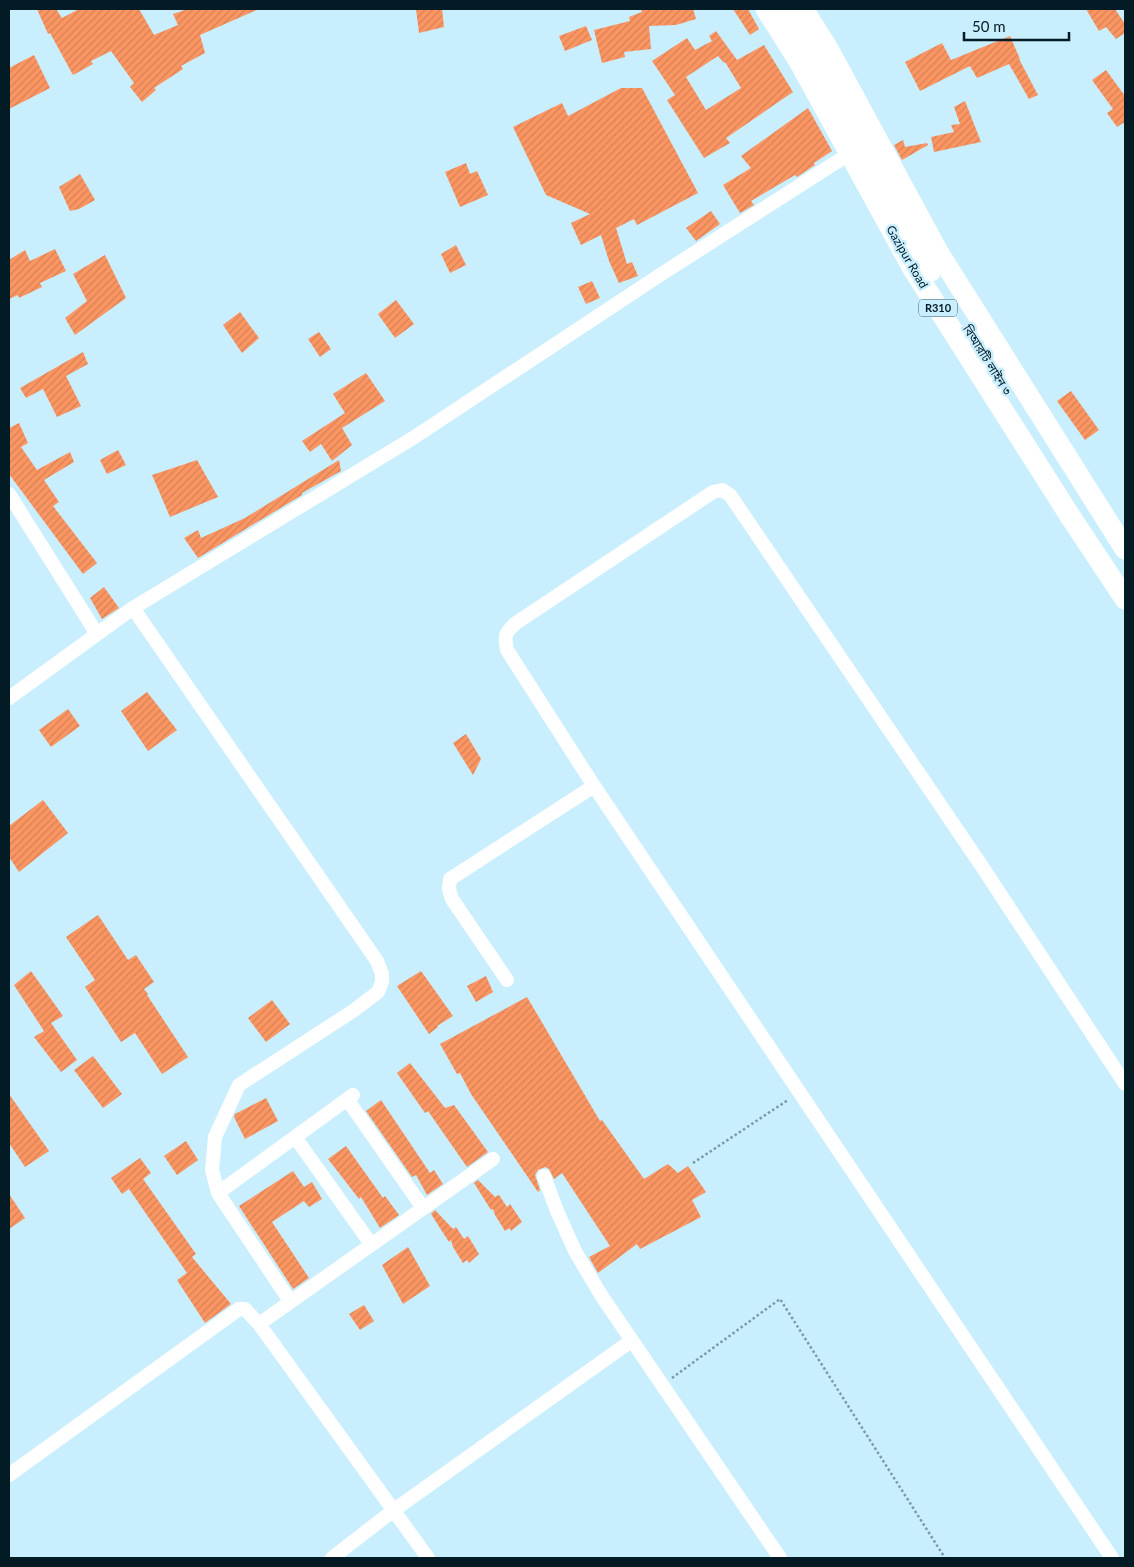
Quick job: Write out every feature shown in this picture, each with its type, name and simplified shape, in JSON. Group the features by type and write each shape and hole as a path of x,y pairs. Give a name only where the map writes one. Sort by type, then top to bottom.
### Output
{"main road":[{"name":"Gazipur Road","path":"766,9 800,63 912,267 1125,599"},
{"name":"বিআরটি লাইন ৩","path":"785,9 813,54 924,260 1080,507 1125,574"},
{"name":"R310","path":"803,9 827,47 938,252 1125,549"}],"street":[{"path":"9,698 134,608 413,438 849,154"},
{"path":"1112,1558 594,786 507,650 506,631 713,492 722,490 730,495 982,864 1125,1084"},
{"path":"9,494 98,634"},
{"path":"134,608 377,961 382,974 382,982 378,992 239,1085 215,1137 212,1170 218,1193 290,1301"},
{"path":"507,980 452,899 449,889 450,879 594,786"},
{"path":"218,1193 350,1097 424,1208"},
{"path":"295,1137 371,1244"},
{"path":"260,1324 493,1159"},
{"path":"544,1176 575,1251 631,1341 780,1558"},
{"path":"9,1475 239,1309 245,1309 260,1324 428,1558"},
{"path":"332,1558 394,1510 631,1341"}],"path":[{"path":"693,1163 784,1103 798,1090"},
{"path":"662,1386 780,1299 945,1558"}],"building":[{"path":"37,9 56,9 62,18 79,9 139,9 154,35 178,25 173,14 188,9 259,9 200,35 205,53 181,66 183,69 154,88 156,90 142,102 130,87 134,83 111,51 91,61 93,64 73,75 50,33 48,34"},
{"path":"416,9 442,9 444,27 419,33"},
{"path":"641,9 693,9 696,19 676,25 649,26 651,49 624,52 625,57 602,63 594,30 630,21 629,17 642,12"},
{"path":"733,9 748,9 759,29 750,35"},
{"path":"1086,9 1115,9 1125,24 1125,33 1116,39 1106,27 1099,31"},
{"path":"586,26 592,40 565,51 559,36"},
{"path":"716,31 737,60 764,45 793,92 726,138 730,143 704,158 667,100 675,95 652,61 687,38 695,50 712,41 709,36","holes":["718,56 741,88 706,110 686,77"]},
{"path":"1010,36 1019,59 1038,95 1029,99 1009,64 977,78 970,66 920,91 905,62 942,43 951,60"},
{"path":"34,55 50,88 9,109 9,68"},
{"path":"1106,70 1125,96 1125,125 1123,123 1117,127 1107,113 1113,109 1092,80"},
{"path":"621,88 642,88 698,193 637,225 634,219 616,228 627,264 632,262 638,276 619,283 609,261 601,235 581,245 571,223 590,214 546,195 513,127 562,103 568,116"},
{"path":"965,101 981,142 934,152 931,137 954,132 951,125 960,124 954,107"},
{"path":"808,108 832,151 797,177 795,175 751,201 754,205 740,213 723,185 751,168 741,156"},
{"path":"903,140 905,147 927,143 928,145 902,160 894,145"},
{"path":"466,163 470,174 477,171 488,195 460,207 445,172"},
{"path":"80,174 95,200 79,209 70,211 59,187"},
{"path":"711,211 720,224 696,241 686,228"},
{"path":"456,245 466,265 450,273 441,254"},
{"path":"55,249 66,271 40,283 42,287 19,298 18,295 9,299 9,260 25,250 30,261"},
{"path":"105,255 126,298 75,335 65,318 87,301 73,274"},
{"path":"592,281 600,298 586,304 578,287"},
{"path":"396,300 414,324 395,338 378,314"},
{"path":"240,312 259,338 242,353 223,325"},
{"path":"319,332 331,349 320,357 308,339"},
{"path":"83,352 88,364 66,376 81,406 57,417 43,389 26,398 20,388"},
{"path":"366,373 385,401 342,428 352,445 332,461 321,444 310,452 302,441 345,413 333,394"},
{"path":"1071,391 1099,430 1085,440 1057,401"},
{"path":"19,423 28,443 21,447 37,470 70,452 74,462 44,480 59,502 53,506 97,563 83,574 9,474 9,428"},
{"path":"118,450 126,465 107,474 100,460"},
{"path":"197,460 218,497 170,517 152,475"},
{"path":"339,460 341,471 198,558 184,538 198,530 201,538 245,518"},
{"path":"104,587 119,608 102,619 90,598"},
{"path":"147,692 177,730 148,751 121,711"},
{"path":"68,709 80,726 51,747 39,730"},
{"path":"466,734 481,759 473,775 453,743"},
{"path":"43,800 68,833 19,872 9,857 9,826"},
{"path":"98,915 128,960 136,955 154,982 144,989 188,1057 162,1074 135,1033 121,1042 85,987 95,980 66,937"},
{"path":"31,971 63,1016 51,1023 77,1060 61,1072 34,1037 44,1031 14,985"},
{"path":"421,971 453,1016 437,1026 429,1034 397,986"},
{"path":"486,976 493,992 476,1002 467,986"},
{"path":"527,997 600,1121 602,1120 644,1179 668,1164 678,1173 688,1166 706,1192 692,1200 701,1217 640,1249 637,1244 598,1273 589,1257 610,1246 562,1173 554,1179 549,1169 545,1167 538,1170 535,1175 540,1190 538,1192 471,1094 460,1073 457,1074 440,1044"},
{"path":"272,1000 290,1024 266,1042 248,1018"},
{"path":"93,1056 122,1094 103,1108 74,1070"},
{"path":"410,1063 445,1108 454,1105 488,1152 467,1167 428,1111 425,1113 397,1073"},
{"path":"9,1094 49,1151 25,1167 9,1143"},
{"path":"266,1098 278,1121 245,1139 234,1117 235,1114"},
{"path":"381,1100 430,1173 434,1170 443,1184 427,1195 416,1175 412,1177 366,1111"},
{"path":"186,1141 198,1160 177,1175 164,1156"},
{"path":"346,1146 383,1198 385,1196 399,1215 380,1228 361,1197 359,1199 328,1159"},
{"path":"140,1158 151,1173 143,1179 196,1254 192,1257 231,1304 205,1323 177,1280 187,1273 129,1189 122,1194 111,1178"},
{"path":"293,1171 304,1187 312,1182 322,1199 309,1207 304,1201 272,1222 309,1278 293,1289 239,1206"},
{"path":"478,1180 495,1197 499,1195 507,1207 510,1204 522,1222 511,1231 510,1228 505,1231 493,1209 491,1210 474,1183"},
{"path":"9,1194 25,1218 9,1229"},
{"path":"435,1210 453,1229 456,1227 464,1239 468,1236 479,1254 469,1263 467,1260 463,1263 451,1240 449,1242 431,1214"},
{"path":"408,1247 430,1286 403,1304 382,1265"},
{"path":"364,1305 374,1321 360,1330 349,1314"}]}
